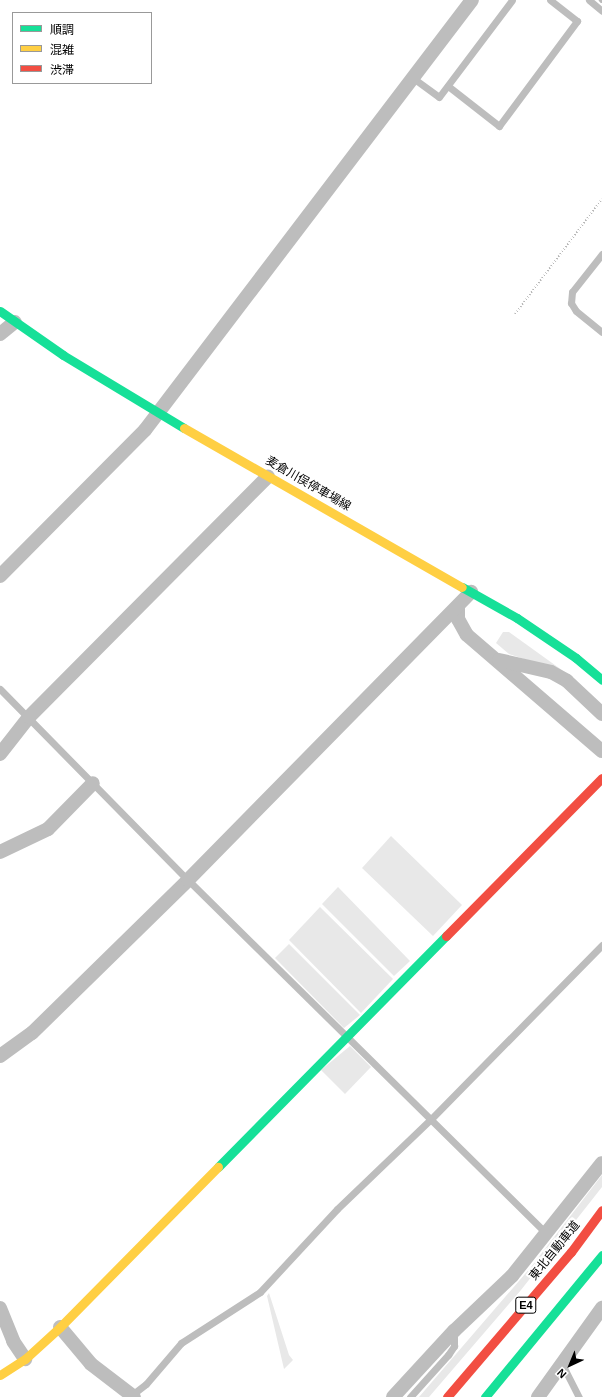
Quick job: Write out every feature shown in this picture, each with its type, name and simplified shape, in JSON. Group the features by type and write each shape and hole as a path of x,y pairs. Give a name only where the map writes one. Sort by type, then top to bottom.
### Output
{"main road":[{"name":"麦倉川俣停車場線","path":"0,311 158,413 542,633 602,680"},
{"path":"0,1375 24,1359 60,1327 602,778"},
{"name":"東北自動車道","path":"447,1397 571,1252 602,1210"},
{"name":"E4","path":"485,1397 602,1255"}],"street":[{"path":"0,576 145,430 472,0"},
{"path":"0,334 15,322"},
{"path":"0,754 29,717 268,476"},
{"path":"0,1056 32,1032 188,880 458,607 471,592"},
{"path":"458,607 461,627 496,660 602,751"},
{"path":"496,660 551,672 567,681 602,714"},
{"path":"0,852 48,829 93,783"},
{"path":"393,1397 454,1331 500,1288 547,1234 602,1163"},
{"path":"0,1308 13,1341 24,1359"},
{"path":"538,1397 602,1308"},
{"path":"60,1327 91,1364 133,1396"}],"lane":[{"path":"413,78 439,97 512,0"},
{"path":"448,86 499,126 577,21 550,0"},
{"path":"588,0 602,11"},
{"path":"602,254 572,292 571,303 576,311 602,332"},
{"path":"0,689 188,880 347,1035 547,1234"},
{"path":"133,1396 146,1384 182,1343 260,1292 337,1209 431,1119 602,945"},
{"path":"410,1397 448,1355 454,1346 454,1331"},
{"path":"562,1364 579,1397"}],"path":[{"path":"515,314 602,199"}],"shaded area":[{"path":"503,632 509,632 566,673 509,654 496,643"},
{"path":"391,836 462,905 433,936 362,868"},
{"path":"338,887 410,961 394,976 322,904"},
{"path":"320,907 393,979 361,1013 289,940"},
{"path":"289,944 360,1015 344,1028 275,958"},
{"path":"350,1046 371,1067 345,1094 321,1070"},
{"path":"602,1175 602,1187 521,1290 429,1397 419,1397 531,1267"},
{"path":"269,1293 289,1355 293,1360 284,1369 267,1296"}],"traffic: fast":[{"path":"0,311 63,355 184,428"},
{"path":"462,587 517,618 576,658 602,680"},
{"path":"218,1167 446,936"},
{"path":"485,1397 602,1255"}],"traffic: slow":[{"path":"184,428 462,587"},
{"path":"0,1375 25,1359 60,1327 218,1167"}],"traffic: jam":[{"path":"446,936 602,778"},
{"path":"447,1397 571,1252 602,1210"}]}
